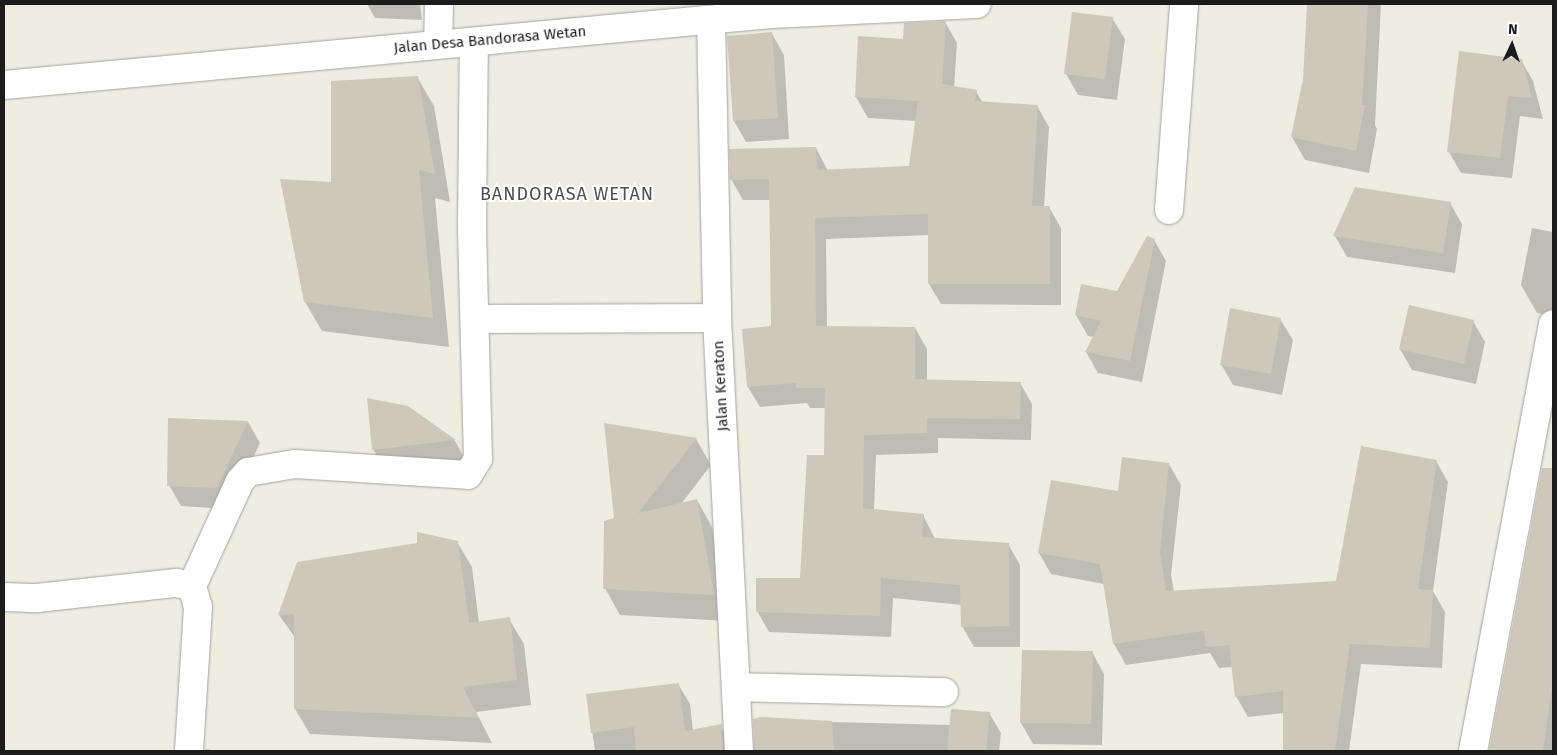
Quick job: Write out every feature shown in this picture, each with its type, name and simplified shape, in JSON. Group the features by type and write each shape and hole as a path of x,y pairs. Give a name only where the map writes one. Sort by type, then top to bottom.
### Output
{"street":[{"path":"438,44 439,4"},
{"name":"Jalan Desa Bandorasa Wetan","path":"4,85 711,20 832,7 977,4"},
{"path":"1169,210 1184,4"},
{"name":"Jalan Keraton","path":"711,20 717,318 739,751"},
{"path":"189,751 198,607 192,586 237,488 248,472 295,464 468,475 478,459 472,224 474,42"},
{"path":"475,319 717,318"},
{"path":"1472,751 1553,324"},
{"path":"4,597 37,598 176,583 192,586"},
{"path":"736,687 944,692"}],"building":[{"path":"1307,4 1368,4 1362,105 1365,105 1356,151 1291,137 1303,79"},
{"path":"1072,12 1113,17 1105,79 1064,74"},
{"path":"946,21 942,84 977,90 975,101 1038,105 1032,206 1050,206 1050,284 928,284 928,214 815,218 816,326 915,327 915,379 1021,382 1020,419 927,418 927,433 864,435 863,508 924,514 922,537 1009,543 1009,626 961,627 960,585 881,578 880,616 756,612 756,578 800,578 807,455 824,455 825,388 796,388 796,383 747,387 742,329 771,326 769,179 730,180 729,149 816,147 817,170 909,166 918,101 855,97 858,36 903,39 904,23"},
{"path":"772,32 778,118 733,121 727,36"},
{"path":"1459,51 1522,59 1532,98 1508,96 1500,158 1447,152"},
{"path":"418,76 435,174 419,170 433,318 304,302 280,179 331,182 331,81"},
{"path":"1355,187 1451,202 1443,253 1333,236"},
{"path":"1147,236 1155,239 1130,361 1085,352 1101,321 1075,315 1081,284 1117,291"},
{"path":"1409,305 1474,320 1464,364 1399,349"},
{"path":"1230,308 1281,318 1271,374 1220,365"},
{"path":"367,398 408,406 456,440 372,450"},
{"path":"168,418 248,421 217,488 167,486"},
{"path":"604,423 697,438 638,513 697,499 714,595 603,589 604,521 614,518"},
{"path":"1361,446 1437,460 1418,589 1433,590 1430,648 1350,644 1335,751 1283,751 1283,691 1235,697 1229,645 1206,647 1204,631 1113,644 1100,564 1038,553 1051,480 1118,491 1122,457 1169,463 1160,553 1166,591 1336,581"},
{"path":"1542,468 1553,468 1553,680 1543,751 1489,751"},
{"path":"417,532 458,541 469,623 510,617 517,680 463,687 479,718 294,709 294,614 278,615 297,562 417,543"},
{"path":"1022,650 1093,651 1091,724 1020,723"},
{"path":"679,683 685,731 722,724 723,751 636,751 634,727 591,733 586,694"},
{"path":"951,709 990,712 986,751 947,751"},
{"path":"761,717 832,721 834,751 754,751 753,719"}],"district":[{"name":"BANDORASA WETAN","path":"567,194"}]}
